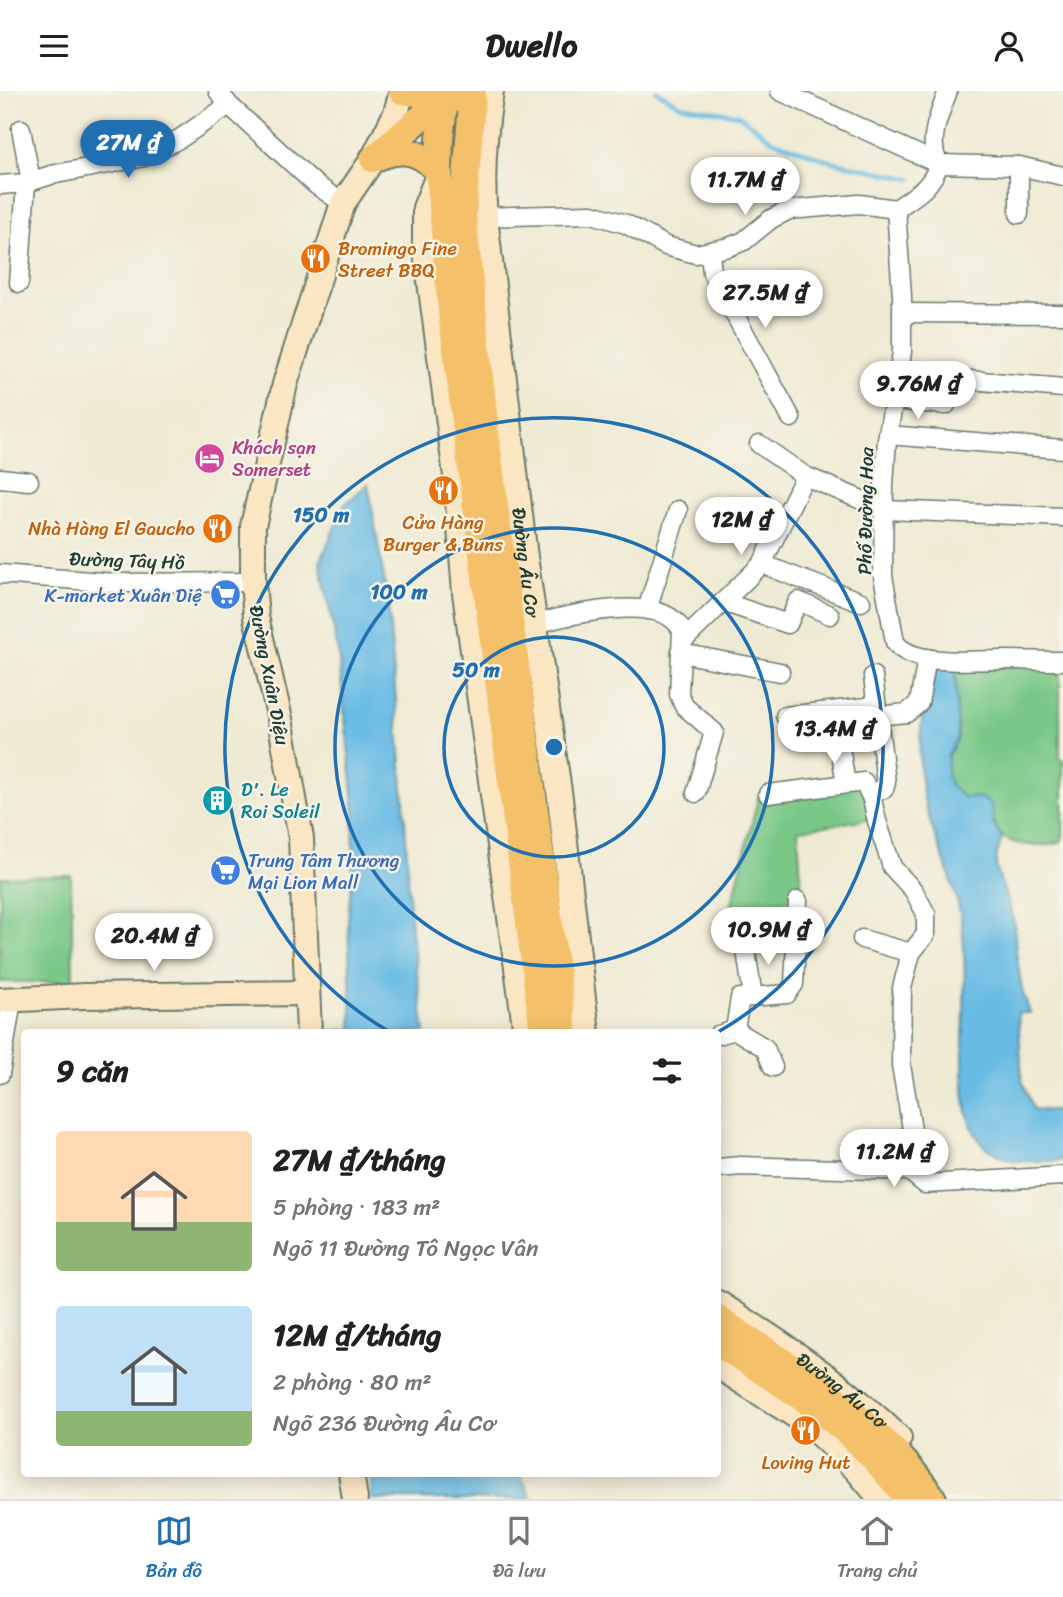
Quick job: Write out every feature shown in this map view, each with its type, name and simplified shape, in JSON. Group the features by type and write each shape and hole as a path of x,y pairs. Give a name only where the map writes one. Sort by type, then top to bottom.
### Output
{"main road":[{"path":"402,91 445,95 478,94"},
{"name":"Đường Âu Cơ","path":"478,94 474,217 485,508 524,628 564,1029"},
{"path":"373,159 445,95"},
{"name":"Đường Âu Cơ","path":"445,95 439,173 451,310 485,508 543,1029"},
{"path":"373,159 405,150 425,158 439,173"},
{"name":"Đường Âu Cơ","path":"721,1321 862,1411 933,1499"},
{"name":"Đường Âu Cơ","path":"721,1345 820,1411 846,1432 889,1474 908,1499"}],"street":[{"path":"218,91 229,105 316,185 343,203"},
{"name":"Đường Xuân Diệu","path":"309,1029 301,838 279,719 256,617 253,526 282,396 343,203 373,159 396,113 402,91"},
{"path":"780,91 816,99 939,164 1019,166 1063,176"},
{"path":"939,164 935,157 935,128 947,91"},
{"path":"0,185 29,182 51,175 144,157 181,138 229,105"},
{"path":"19,283 29,182 21,129"},
{"path":"474,217 542,213 592,214 626,224 680,251 696,254 744,241 771,219 789,210 859,204 896,209 930,184 939,164"},
{"path":"1018,214 1019,166"},
{"name":"Đường Âu Cơ","path":"439,173 425,208 425,244 456,476 465,593 525,1029"},
{"name":"Phố Đường Hoa","path":"896,209 902,352 888,435 884,485 883,576 895,642 901,649 927,658 959,661 1063,661"},
{"name":"Đường Âu Cơ","path":"474,217 524,628 560,799 587,1029"},
{"path":"710,252 712,273 790,418"},
{"path":"902,313 1063,314"},
{"path":"899,374 1063,388"},
{"path":"894,400 946,405"},
{"path":"888,435 1063,449"},
{"path":"759,445 805,477 885,510 1063,517"},
{"path":"681,647 762,564 805,477"},
{"path":"0,478 29,481"},
{"path":"647,610 678,510"},
{"path":"762,564 861,601"},
{"name":"Đường Tây Hồ","path":"0,574 116,583 253,582"},
{"path":"723,602 788,624 798,601 830,615"},
{"path":"524,628 614,609 662,613 678,622 682,631 679,694 684,706 714,732 696,793"},
{"path":"681,647 780,673"},
{"path":"785,716 907,712 919,703 927,658"},
{"path":"872,799 875,792 884,789 886,783 873,676"},
{"path":"839,741 846,784"},
{"path":"768,794 864,782 872,799 892,867 914,891 926,914 926,934 911,953 902,988 901,1065 912,1129 909,1171"},
{"path":"773,1067 765,1048 726,1032 740,998 787,994 794,984 798,901"},
{"path":"862,939 911,953"},
{"path":"745,944 753,997"},
{"path":"0,1074 6,1000 85,996 307,993"},
{"path":"721,1168 767,1166 909,1171 925,1184 1063,1176"},
{"name":"Đường Âu Cơ","path":"721,1305 815,1366 862,1411 899,1439 947,1499"},
{"path":"721,1368 810,1425 857,1470 881,1499"},
{"path":"352,1477 355,1499"}],"green space":[{"path":"1060,666 1063,835 1061,842 1050,845 1013,842 1001,835 990,804 981,798 963,797 950,785 947,773 948,755 958,738 955,667"},
{"path":"862,779 870,819 798,830 802,898 730,912 759,794"},
{"path":"71,876 73,982 0,982 0,877"}],"water":[{"path":"368,484 388,602 411,931 425,1029 352,1029 348,920 354,803 338,651 320,562 344,505"},
{"path":"939,667 955,667 958,738 948,755 947,773 950,785 963,797 981,798 991,804 994,825 1002,838 996,867 1014,921 1022,990 1030,1013 1018,1013 1022,1080 1033,1109 1063,1112 1063,1160 1022,1161 1000,1156 978,1138 967,1111 963,1068 965,964 962,923 955,891 926,807 920,767 923,713 931,678"},
{"path":"370,1477 521,1477 532,1499 372,1499"}],"waterway":[{"path":"656,91 680,105 739,115 772,140 830,161 911,179"}],"place":[{"name":"Bromingo Fine Street BBQ","path":"315,259"},
{"name":"Khách sạn Somerset","path":"209,458"},
{"name":"Cửa Hàng Burger & Buns","path":"443,491"},
{"name":"Nhà Hàng El Gaucho","path":"218,528"},
{"name":"K-market Xuân Diệ","path":"225,595"},
{"name":"D'. Le Roi Soleil","path":"218,800"},
{"name":"Trung Tâm Thương Mại Lion Mall","path":"225,871"},
{"name":"Loving Hut","path":"806,1431"}]}
